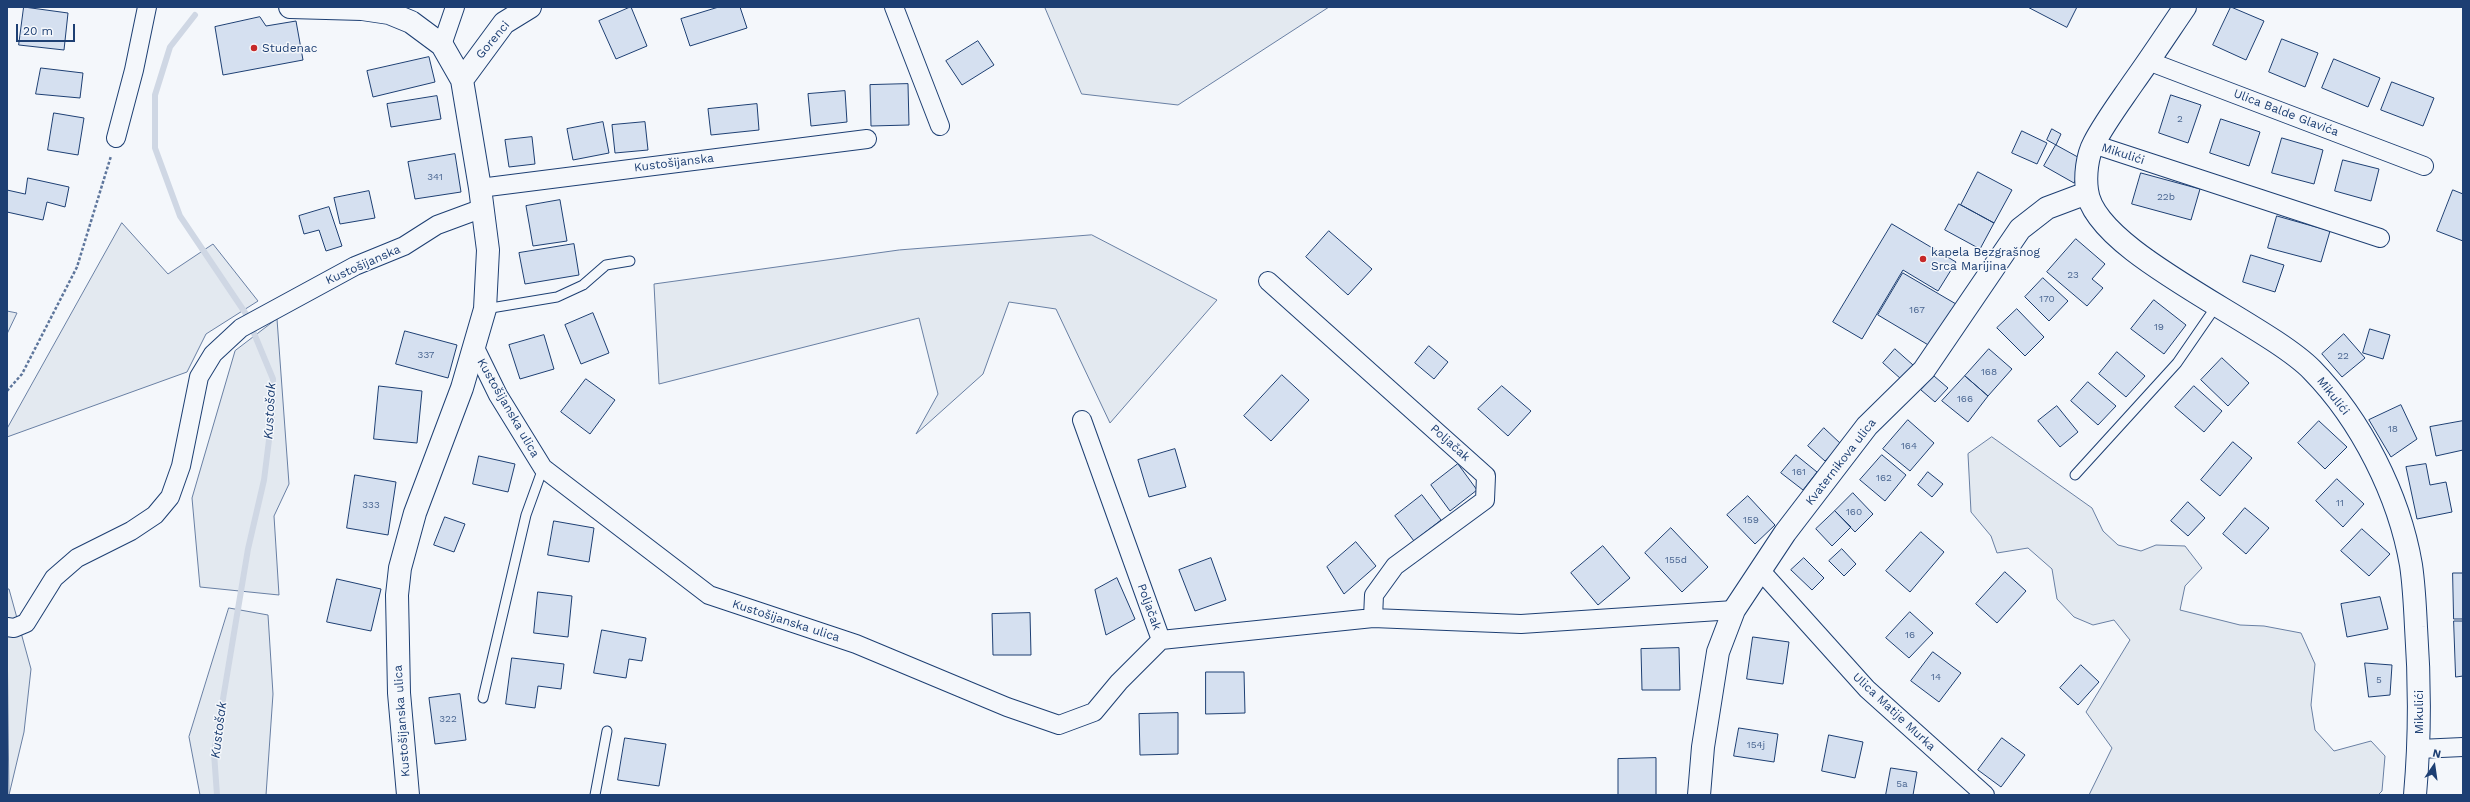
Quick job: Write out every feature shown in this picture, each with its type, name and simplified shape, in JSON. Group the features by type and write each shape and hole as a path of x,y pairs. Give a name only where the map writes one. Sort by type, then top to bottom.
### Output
{"street":[{"path":"290,7 362,9 389,13 411,22 442,45 455,7"},
{"name":"Gorenci","path":"462,80 504,23 530,7"},
{"path":"894,7 940,126"},
{"name":"Mikulići","path":"2185,7 2093,144 2087,172 2087,193 2099,219 2116,238 2135,253 2257,327 2311,369 2364,437 2381,471 2402,529 2411,565 2419,669 2419,749 2415,795"},
{"path":"116,138 150,8"},
{"name":"Kustošijanska ulica","path":"408,795 397,628 400,568 415,513 462,388 475,348 485,309 488,250 482,198 462,80 442,45"},
{"name":"Ulica Balde Glavića","path":"2148,61 2424,166"},
{"name":"Kustošijanska","path":"7,627 14,628 26,623 54,578 77,558 155,515 170,497 181,466 198,377 213,354 241,328 355,266 404,246 482,198 867,139"},
{"name":"Mikulići","path":"2093,144 2380,238"},
{"name":"Kvaternikova ulica","path":"1699,795 1703,747 1718,652 1734,610 1785,533 1867,426 1924,370 2020,229 2047,208 2087,193"},
{"name":"Poljačak","path":"1268,281 1486,476 1485,500 1395,566 1374,594 1372,618"},
{"name":"Kustošijanska ulica","path":"475,348 498,395 542,468 709,595 856,644 1007,707 1060,725 1094,712 1119,682 1161,640"},
{"name":"Poljačak","path":"1082,420 1161,640 1372,618 1522,624 1734,610"},
{"name":"Ulica Matije Murka","path":"1760,570 1868,689 1985,795"},
{"path":"2419,749 2463,747"}],"lane":[{"path":"485,309 557,297 583,284 606,265 630,261"},
{"path":"2075,475 2177,363 2218,304"},
{"path":"482,698 526,514 542,468"},
{"path":"595,795 607,730"}],"path":[{"path":"7,391 22,374 77,267 116,138"}],"shaded area":[{"path":"1045,7 1329,7 1178,105 1082,94"},
{"path":"122,223 168,274 213,244 258,301 206,334 187,372 7,437 7,429"},
{"path":"1092,235 1217,300 1110,423 1056,309 1009,302 983,374 916,434 938,394 919,318 659,384 654,284 899,250"},
{"path":"7,311 17,313 7,334"},
{"path":"277,319 289,484 274,516 279,595 200,587 192,498 235,351"},
{"path":"1992,437 2092,508 2103,531 2118,545 2141,551 2156,545 2185,546 2202,568 2185,586 2180,610 2240,625 2264,626 2301,633 2315,664 2311,705 2315,730 2334,751 2371,741 2385,756 2382,791 2378,795 2089,795 2112,748 2086,712 2130,640 2114,620 2093,625 2074,617 2057,599 2052,569 2028,548 1997,553 1991,536 1971,512 1968,454"},
{"path":"7,589 9,589 31,669 24,732 9,795"},
{"path":"229,608 268,615 273,694 266,795 200,795 189,737"}],"building":[{"path":"24,7 68,13 64,50 19,45"},
{"path":"631,7 647,46 616,59 599,21"},
{"path":"719,7 740,7 747,28 690,46 681,19"},
{"path":"2028,7 2077,7 2067,27"},
{"path":"2231,7 2264,21 2246,60 2213,45"},
{"path":"260,17 266,26 296,21 303,60 223,75 215,27"},
{"path":"2282,39 2318,53 2305,87 2269,72"},
{"path":"978,41 994,65 962,85 946,61"},
{"path":"429,57 435,82 373,97 367,71"},
{"path":"2334,59 2380,78 2368,107 2322,88"},
{"path":"41,68 83,73 80,98 36,94"},
{"path":"2392,82 2434,98 2423,126 2381,110"},
{"path":"908,84 909,125 871,126 870,85"},
{"path":"845,91 847,122 811,126 808,94"},
{"path":"2171,95 2201,105 2188,143 2159,133"},
{"path":"437,96 441,119 391,127 387,104"},
{"path":"757,104 759,130 711,135 708,109"},
{"path":"54,113 84,118 78,155 48,150"},
{"path":"2221,119 2260,132 2249,166 2210,153"},
{"path":"603,122 609,153 573,160 567,129"},
{"path":"645,122 648,150 615,153 612,125"},
{"path":"2052,129 2061,134 2056,145 2047,140"},
{"path":"2022,131 2047,143 2037,164 2012,153"},
{"path":"532,137 535,164 509,167 505,140"},
{"path":"2282,138 2323,150 2314,184 2272,173"},
{"path":"2056,145 2085,161 2074,183 2044,166"},
{"path":"455,154 461,192 415,199 408,162"},
{"path":"2343,160 2379,169 2371,201 2335,191"},
{"path":"1978,172 2012,190 1994,223 1961,205"},
{"path":"2141,173 2200,189 2191,220 2132,204"},
{"path":"28,178 69,187 65,207 47,202 43,220 7,212 7,190 25,194"},
{"path":"2453,190 2463,194 2463,241 2437,231"},
{"path":"369,191 375,218 340,224 334,198"},
{"path":"560,200 567,241 533,246 526,206"},
{"path":"1959,204 1994,223 1980,249 1945,230"},
{"path":"329,207 342,246 326,251 319,230 304,234 299,216"},
{"path":"2277,216 2330,231 2321,262 2268,248"},
{"path":"1892,224 1956,262 1938,291 1903,270 1862,339 1833,322"},
{"path":"1329,231 1372,269 1348,295 1306,257"},
{"path":"2076,239 2105,264 2092,279 2103,288 2087,306 2047,272"},
{"path":"574,244 579,275 525,284 519,253"},
{"path":"2251,255 2284,265 2275,292 2243,282"},
{"path":"1903,273 1956,304 1930,346 1878,315"},
{"path":"2043,278 2068,301 2049,321 2025,297"},
{"path":"2154,300 2186,325 2164,354 2131,329"},
{"path":"2017,309 2044,337 2025,356 1997,328"},
{"path":"593,313 609,353 581,364 565,325"},
{"path":"2370,329 2390,335 2383,359 2363,353"},
{"path":"405,331 457,345 448,378 396,364"},
{"path":"2344,334 2365,358 2342,377 2322,354"},
{"path":"544,335 554,369 520,379 509,345"},
{"path":"1429,346 1448,362 1434,379 1415,363"},
{"path":"1895,349 1913,365 1901,379 1883,363"},
{"path":"1989,349 2012,369 1988,396 1965,376"},
{"path":"2117,352 2145,376 2126,397 2099,374"},
{"path":"2222,358 2249,383 2228,406 2201,380"},
{"path":"1282,375 1309,400 1271,441 1244,416"},
{"path":"1934,376 1948,388 1935,402 1921,390"},
{"path":"1965,376 1988,396 1968,422 1942,401"},
{"path":"586,379 615,400 590,434 561,412"},
{"path":"2088,382 2116,406 2098,425 2071,401"},
{"path":"379,386 422,391 417,443 374,439"},
{"path":"1502,386 1531,411 1508,436 1478,409"},
{"path":"2194,386 2222,411 2204,432 2175,407"},
{"path":"2401,405 2417,439 2391,457 2369,420"},
{"path":"2057,406 2078,432 2060,447 2038,421"},
{"path":"1908,420 1934,443 1910,471 1883,449"},
{"path":"2319,421 2347,447 2325,469 2298,443"},
{"path":"2463,421 2463,450 2436,456 2430,427"},
{"path":"1824,428 1841,444 1825,461 1808,446"},
{"path":"2233,442 2252,458 2220,496 2201,480"},
{"path":"1175,449 1186,487 1149,497 1138,460"},
{"path":"1796,455 1817,472 1803,490 1781,473"},
{"path":"1882,455 1906,475 1885,501 1860,480"},
{"path":"479,456 515,464 508,492 473,484"},
{"path":"1458,464 1477,490 1450,511 1431,485"},
{"path":"2426,464 2430,485 2446,482 2452,512 2417,519 2406,467"},
{"path":"1928,472 1943,484 1932,497 1918,485"},
{"path":"355,475 396,482 388,535 347,528"},
{"path":"2337,479 2364,504 2343,527 2316,501"},
{"path":"1853,493 1873,514 1855,532 1835,511"},
{"path":"1422,495 1441,520 1414,541 1395,516"},
{"path":"1748,496 1775,525 1755,544 1727,515"},
{"path":"2188,502 2205,518 2188,536 2171,521"},
{"path":"2245,508 2269,528 2246,554 2223,534"},
{"path":"1835,511 1851,527 1832,546 1816,529"},
{"path":"445,517 465,524 454,552 434,545"},
{"path":"554,521 594,528 589,562 548,555"},
{"path":"1671,528 1708,567 1682,592 1645,553"},
{"path":"2362,529 2390,554 2369,576 2341,551"},
{"path":"1921,532 1944,552 1910,592 1886,571"},
{"path":"1356,542 1376,566 1344,594 1327,567"},
{"path":"1603,546 1630,578 1598,605 1571,573"},
{"path":"1842,549 1856,564 1844,576 1829,561"},
{"path":"1211,558 1226,600 1195,611 1179,570"},
{"path":"1804,558 1824,578 1812,590 1791,570"},
{"path":"2005,572 2026,591 1997,623 1976,604"},
{"path":"2453,573 2463,573 2463,619 2454,619"},
{"path":"1117,578 1135,619 1106,635 1095,590"},
{"path":"337,579 381,589 371,631 327,622"},
{"path":"538,592 572,596 568,637 534,633"},
{"path":"2380,597 2388,629 2347,637 2341,604"},
{"path":"1910,612 1933,633 1909,658 1886,638"},
{"path":"1030,613 1031,655 993,655 992,614"},
{"path":"2454,621 2463,621 2463,676 2456,677"},
{"path":"602,630 646,638 642,661 629,659 626,678 594,673"},
{"path":"1753,637 1789,642 1783,684 1747,679"},
{"path":"1679,648 1680,690 1642,690 1641,649"},
{"path":"1933,652 1961,673 1939,702 1911,681"},
{"path":"512,658 564,664 561,689 538,686 535,708 506,704"},
{"path":"2365,663 2392,665 2390,695 2369,697"},
{"path":"2081,665 2099,682 2078,705 2060,688"},
{"path":"1206,672 1244,672 1245,713 1206,714"},
{"path":"460,694 466,740 435,744 429,698"},
{"path":"1178,713 1178,754 1140,755 1139,714"},
{"path":"1739,728 1778,734 1774,762 1734,756"},
{"path":"1829,735 1863,742 1855,778 1822,771"},
{"path":"625,738 666,744 659,786 618,780"},
{"path":"2002,738 2025,755 2001,787 1978,770"},
{"path":"1656,758 1656,795 1618,795 1618,759"},
{"path":"1891,768 1917,772 1913,795 1886,795"}],"waterway":[{"name":"Kustošak","path":"195,15 170,47 155,95 155,148 180,216 246,314 273,379 272,416 264,480 248,549 214,753 217,795"}],"place":[{"name":"Studenac","path":"254,48"},
{"name":"kapela Bezgrašnog Srca Marijina","path":"1923,259"}]}
